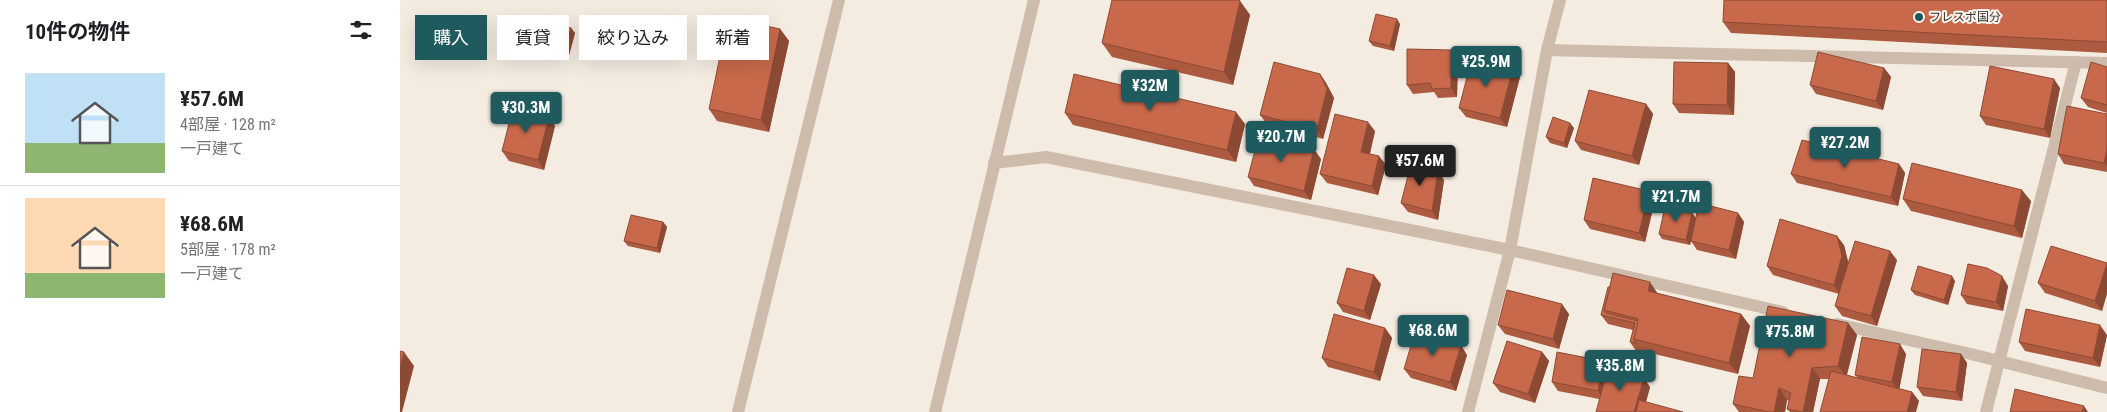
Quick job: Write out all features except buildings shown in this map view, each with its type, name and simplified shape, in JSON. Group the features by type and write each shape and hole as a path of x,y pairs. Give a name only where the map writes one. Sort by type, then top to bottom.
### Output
{"street":[{"path":"738,412 839,0"},
{"path":"935,412 1034,0"},
{"path":"1468,412 1510,250 1547,50 1560,0"},
{"path":"1547,50 2107,63"},
{"path":"1986,412 2076,62"},
{"path":"994,163 1046,157 1510,250 1798,315"},
{"path":"1827,322 2107,388"}],"place":[{"name":"フレスポ国分","path":"1919,17"}]}
